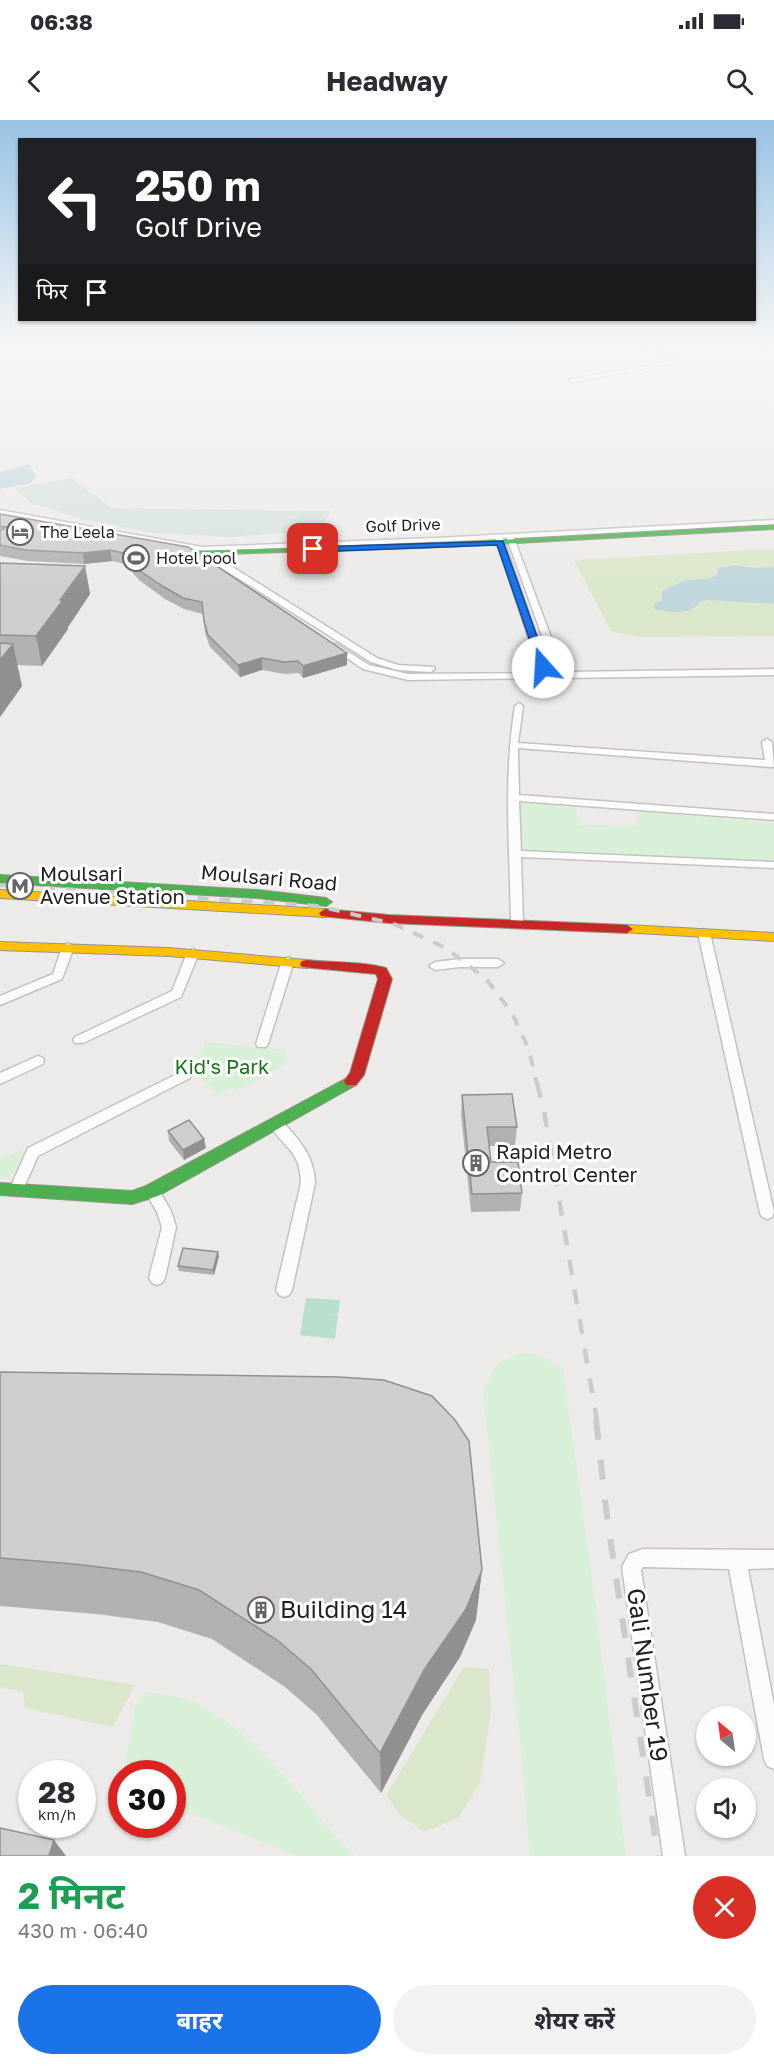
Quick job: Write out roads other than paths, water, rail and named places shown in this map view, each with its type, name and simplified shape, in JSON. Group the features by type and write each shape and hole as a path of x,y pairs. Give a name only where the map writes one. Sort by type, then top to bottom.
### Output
{"street":[{"name":"Golf Drive","path":"0,512 199,551"},
{"name":"Golf Drive","path":"0,517 199,551 774,527"},
{"name":"Golf Drive","path":"505,540 774,522"},
{"path":"505,540 544,670"},
{"path":"505,540 559,670"},
{"path":"199,551 320,637"},
{"path":"199,551 382,663 419,669 544,670 774,666"},
{"path":"330,644 366,667 408,677 544,670"},
{"path":"695,669 774,672"},
{"path":"517,923 513,745 519,706"},
{"path":"513,745 772,764 767,742"},
{"path":"513,798 774,817"},
{"path":"515,854 774,865"},
{"name":"Moulsari Road","path":"0,879 258,894 392,909 425,919"},
{"name":"Moulsari Road","path":"0,894 309,912 389,919 517,923 774,937"},
{"path":"704,933 767,1213"},
{"path":"0,946 193,953 288,961 352,970 371,967 381,970 385,979 357,1075 350,1082 276,1124 152,1191 132,1198 0,1189"},
{"path":"0,1001 58,976 68,947"},
{"path":"79,1040 177,994 193,953"},
{"path":"262,1044 288,961"},
{"path":"435,966 460,963 498,963"},
{"path":"0,1078 38,1061"},
{"path":"16,1190 33,1152 185,1075"},
{"path":"276,1124 300,1151 308,1170 308,1183 284,1290"},
{"path":"152,1191 164,1211 169,1227 157,1278"},
{"name":"Gali Number 19","path":"674,1856 631,1567 636,1561 644,1558 737,1560"},
{"path":"774,1558 737,1560 774,1759"}],"water":[{"path":"29,464 36,477 30,483 0,489 0,472"},
{"path":"736,565 754,568 774,567 774,604 708,600 699,602 695,607 684,612 653,608 655,603 662,601 662,591 686,580 707,579 717,575 718,568"}],"railway":[{"path":"0,885 318,906 394,924 446,948 486,979 512,1013 529,1050 537,1084"},
{"path":"537,1083 544,1111 597,1421"},
{"path":"596,1420 607,1517 658,1856"}],"place":[{"name":"The Leela","path":"20,532"},
{"name":"Hotel pool","path":"136,558"},
{"name":"Moulsari Avenue Station","path":"20,886"},
{"name":"Rapid Metro Control Center","path":"476,1163"},
{"name":"Building 14","path":"261,1610"}],"park label":[{"name":"Kid's Park","path":"222,1067"}]}
